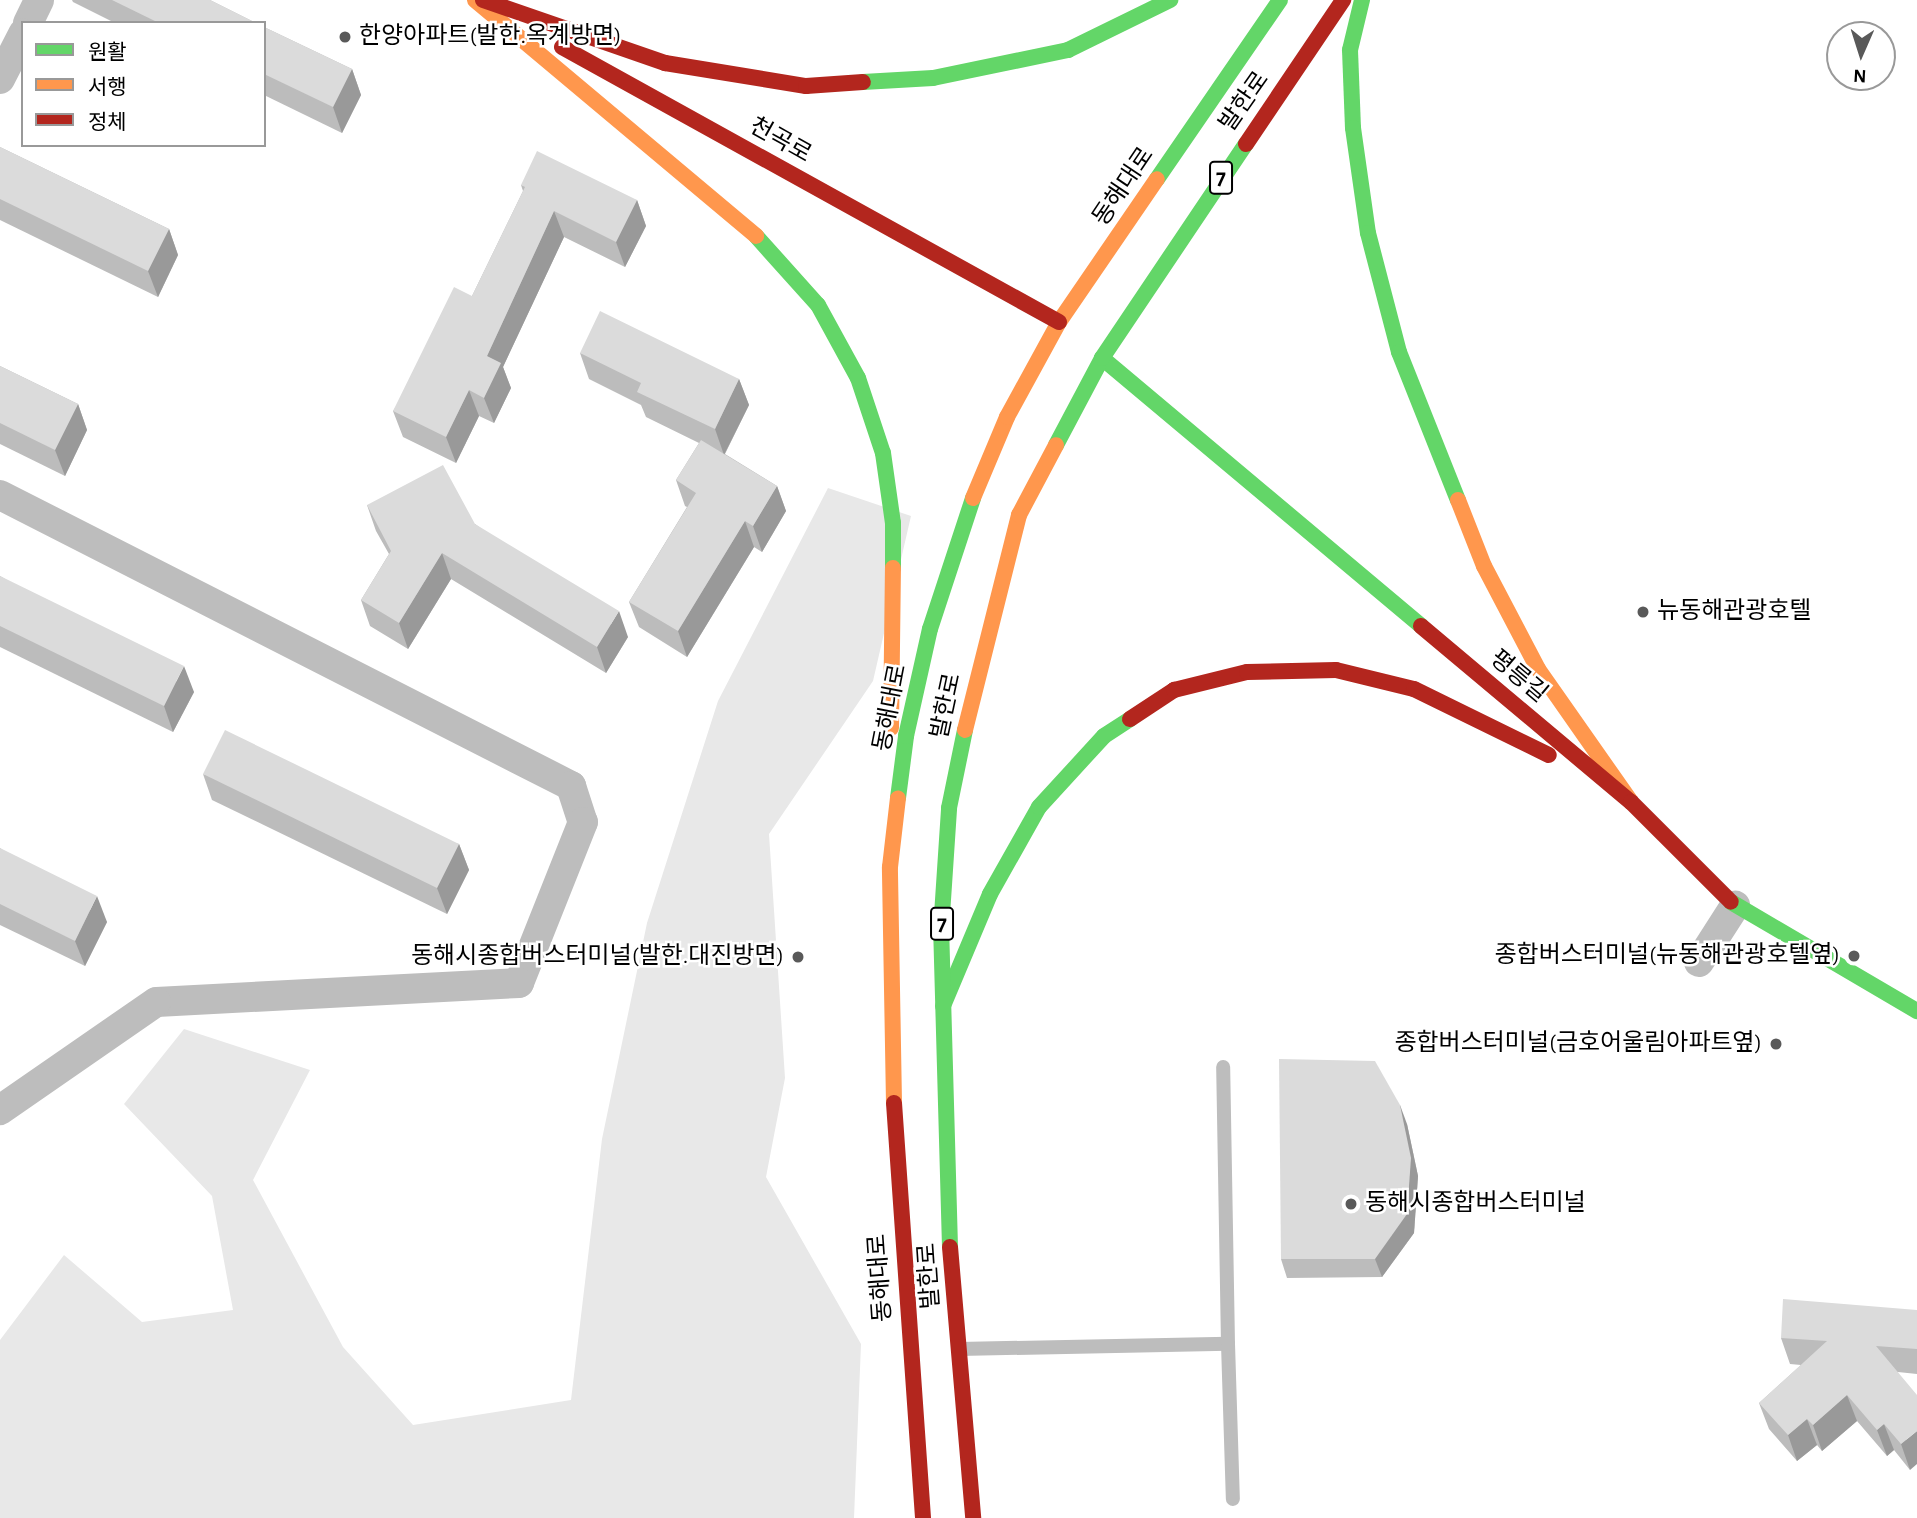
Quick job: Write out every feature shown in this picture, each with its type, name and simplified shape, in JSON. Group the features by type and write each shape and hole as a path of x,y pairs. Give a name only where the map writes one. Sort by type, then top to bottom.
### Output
{"main road":[{"path":"479,0 665,63 806,86 933,78 1068,50 1170,0"},
{"path":"479,0 747,227 818,305 858,378 883,453 893,523 890,867"},
{"name":"천곡로","path":"479,0 1059,322 1081,340"},
{"name":"동해대로","path":"923,1518 900,1227 889,1004 890,867 906,736 930,629 963,520 1007,417 1059,322 1280,0"},
{"name":"발한로","path":"973,1518 950,1260 941,930 949,808 974,683 1019,515 1102,358 1343,0"},
{"path":"1362,0 1350,50 1353,128 1368,233 1399,352 1496,589 1538,669 1631,802"},
{"name":"평릉길","path":"1081,340 1631,802 1735,906 1917,1011"},
{"path":"943,1006 990,894 1039,807 1104,736 1174,690 1247,672 1335,670 1414,689 1493,724 1631,802"}],"street":[{"path":"29,21 40,0"},
{"path":"0,79 21,38"},
{"path":"0,495 570,786 583,822 519,983 156,1002 0,1110"},
{"path":"1699,962 1735,906"}],"lane":[{"path":"1223,1067 1233,1499"},
{"path":"958,1349 1228,1344"}],"shaded area":[{"path":"828,488 911,516 873,681 769,834 785,1078 766,1177 861,1344 854,1518 0,1518 0,1340 64,1255 142,1322 233,1310 212,1196 124,1104 184,1029 310,1070 253,1180 343,1347 413,1425 571,1400 602,1139 647,923 718,701"}],"building":[{"path":"112,0 210,0 252,21 155,21"},
{"path":"266,28 352,69 333,107 266,75"},
{"path":"0,147 169,229 148,271 0,199"},
{"path":"537,151 637,200 616,242 554,211 487,356 501,363 484,398 469,390 446,437 393,411 454,287 472,296 525,187 521,185"},
{"path":"600,311 739,379 715,429 637,392 641,383 580,353"},
{"path":"0,366 78,404 55,450 0,423"},
{"path":"701,440 777,486 753,526 745,521 678,631 629,602 696,493 676,480"},
{"path":"443,465 475,524 619,611 597,647 442,553 399,623 361,600 391,551 367,505"},
{"path":"0,576 184,666 164,706 0,626"},
{"path":"225,730 459,844 437,888 203,774"},
{"path":"0,848 97,896 75,941 0,904"},
{"name":"동해시종합버스터미널","path":"1279,1059 1375,1061 1400,1105 1411,1158 1407,1214 1375,1259 1281,1259"},
{"path":"1783,1299 1917,1310 1917,1349 1876,1346 1917,1395 1917,1431 1901,1444 1884,1424 1877,1430 1847,1395 1813,1425 1807,1419 1788,1435 1759,1403 1827,1341 1781,1338"}],"traffic: fast":[{"path":"863,82 933,78 1068,50 1170,0"},
{"path":"1157,179 1280,0"},
{"path":"1362,0 1350,50 1353,128 1368,233 1399,352 1458,500"},
{"path":"1056,445 1102,358 1246,144"},
{"path":"756,236 818,305 858,378 883,453 893,523 893,568"},
{"path":"1102,358 1421,626"},
{"path":"898,798 906,736 930,629 973,498"},
{"path":"943,1006 990,894 1039,807 1104,736 1130,719"},
{"path":"950,1247 941,930 949,808 965,730"},
{"path":"1731,902 1917,1011"}],"traffic: slow":[{"path":"475,0 756,236"},
{"path":"973,498 1007,417 1059,322 1157,179"},
{"path":"965,730 1019,515 1056,445"},
{"path":"1458,500 1484,566 1538,669 1631,802"},
{"path":"891,728 893,568"},
{"path":"894,1103 890,867 898,798"}],"traffic: jam":[{"path":"483,0 665,63 806,86 863,82"},
{"path":"1246,144 1343,0"},
{"path":"562,47 1059,322"},
{"path":"1421,626 1631,802 1731,902"},
{"path":"1130,719 1174,690 1247,672 1336,670 1414,689 1549,755"},
{"path":"894,1103 923,1518"},
{"path":"950,1247 973,1518"}],"place":[{"name":"한양아파트(발한.옥계방면)","path":"345,37"},
{"name":"뉴동해관광호텔","path":"1643,612"},
{"name":"종합버스터미널(뉴동해관광호텔옆)","path":"1854,956"},
{"name":"동해시종합버스터미널(발한.대진방면)","path":"798,957"},
{"name":"종합버스터미널(금호어울림아파트옆)","path":"1776,1044"},
{"name":"동해시종합버스터미널","path":"1351,1204"}]}
